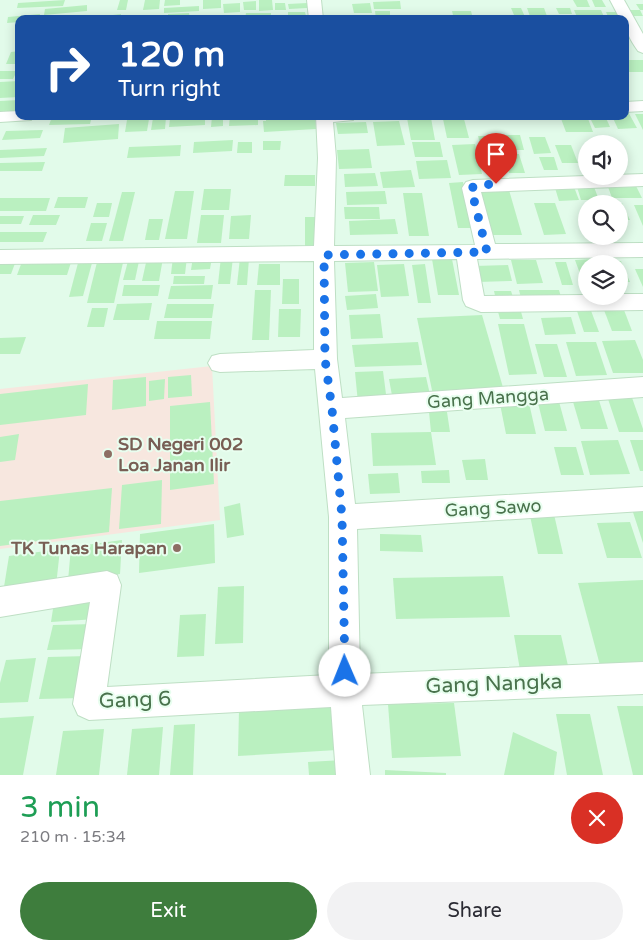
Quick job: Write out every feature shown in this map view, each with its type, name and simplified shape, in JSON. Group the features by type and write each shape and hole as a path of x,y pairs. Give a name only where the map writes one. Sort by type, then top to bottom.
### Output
{"street":[{"path":"314,0 316,15"},
{"path":"617,0 623,15"},
{"path":"629,32 643,48"},
{"path":"629,106 643,106"},
{"path":"0,118 15,117"},
{"path":"332,120 327,158 324,255 325,359 332,409 342,517 345,690 353,775"},
{"path":"643,180 473,186 471,188 476,252 474,300 481,304 643,302"},
{"path":"0,257 324,255 643,250"},
{"path":"220,363 325,359"},
{"name":"Gang Mangga","path":"332,409 643,387"},
{"name":"Gang Sawo","path":"342,517 643,499"},
{"name":"Gang 6","path":"0,602 107,585 89,704 345,690"},
{"name":"Gang Nangka","path":"345,690 643,678"}],"shaded area":[{"name":"SD Negeri 002 Loa Janan Ilir","path":"212,366 220,520 0,549 0,389"}],"building":[{"path":"65,0 63,6 17,8 18,3"},
{"path":"120,0 128,0 126,10 117,10"},
{"path":"145,0 160,0 159,9 143,10"},
{"path":"165,0 180,0 180,5 164,6"},
{"path":"203,0 221,0 221,8 203,9"},
{"path":"259,0 272,0 273,10 259,11"},
{"path":"573,0 587,0 590,7 577,7"},
{"path":"592,0 602,0 606,7 595,7"},
{"path":"256,1 256,10 244,10 243,2"},
{"path":"400,1 401,9 374,9 373,2"},
{"path":"240,3 240,12 224,13 223,4"},
{"path":"275,3 285,3 286,10 275,10"},
{"path":"307,3 307,8 289,9 288,4"},
{"path":"370,3 372,13 354,13 352,4"},
{"path":"636,4 643,4 643,10 640,10"},
{"path":"87,5 87,11 44,15 45,9"},
{"path":"199,6 199,11 164,13 164,8"},
{"path":"511,8 521,8 524,15 514,15"},
{"path":"527,8 544,8 547,15 530,15"},
{"path":"556,8 570,8 572,14 559,14"},
{"path":"574,10 601,10 603,15 576,15"},
{"path":"629,10 640,10 643,16 631,16"},
{"path":"375,11 390,11 390,15 376,15"},
{"path":"452,11 471,11 472,15 453,15"},
{"path":"288,12 305,12 306,15 288,15"},
{"path":"606,12 618,12 619,15 607,15"},
{"path":"189,13 189,15 168,15"},
{"path":"246,13 271,13 271,15 246,15"},
{"path":"15,16 15,22 7,23 8,17"},
{"path":"11,52 15,52 15,64 6,64"},
{"path":"629,60 643,60 643,72 629,72"},
{"path":"0,71 15,71 13,79 0,79"},
{"path":"15,81 15,97 0,98 0,82"},
{"path":"15,100 15,112 0,113 0,101"},
{"path":"629,114 637,128 618,129 614,120 629,120"},
{"path":"635,114 643,114 643,130"},
{"path":"51,120 91,120 90,124 49,125"},
{"path":"127,120 149,120 147,131 125,132"},
{"path":"153,120 166,120 165,129 151,130"},
{"path":"170,120 205,120 205,125 169,127"},
{"path":"212,120 223,120 223,126 211,127"},
{"path":"230,120 258,120 258,125 229,126"},
{"path":"315,120 316,129 264,132 263,121"},
{"path":"407,120 431,120 435,140 411,140"},
{"path":"443,120 464,120 469,138 447,138"},
{"path":"562,120 588,120 593,132 566,132"},
{"path":"591,120 607,120 610,127 595,128"},
{"path":"399,121 405,145 377,146 373,122"},
{"path":"366,122 368,133 338,134 336,123"},
{"path":"119,124 118,139 63,143 65,128"},
{"path":"43,130 40,138 2,140 6,131"},
{"path":"499,135 520,135 524,150 503,150"},
{"path":"478,136 495,136 505,171 487,171"},
{"path":"529,137 545,137 551,153 534,154"},
{"path":"233,140 232,151 193,153 194,142"},
{"path":"263,141 281,141 280,150 263,150"},
{"path":"238,142 252,142 252,153 237,153"},
{"path":"412,142 440,142 443,157 415,157"},
{"path":"475,144 482,174 459,175 452,145"},
{"path":"181,145 180,156 127,158 129,147"},
{"path":"555,145 571,145 578,163 562,163"},
{"path":"47,148 44,156 0,158 0,150"},
{"path":"369,149 372,168 339,169 337,150"},
{"path":"504,154 519,154 525,173 509,173"},
{"path":"539,157 554,157 558,170 544,170"},
{"path":"447,160 451,178 419,179 416,161"},
{"path":"45,162 42,171 0,171 0,163"},
{"path":"411,170 415,187 383,188 380,172"},
{"path":"375,173 378,186 345,187 344,174"},
{"path":"285,175 315,175 315,186 284,186"},
{"path":"463,182 473,228 458,228 449,183"},
{"path":"635,184 642,198 628,198 628,195 611,195 607,185"},
{"path":"574,187 578,200 559,201 555,188"},
{"path":"577,187 594,187 597,195 579,195"},
{"path":"204,189 231,189 229,210 201,210"},
{"path":"476,190 509,190 522,235 487,235"},
{"path":"175,191 194,191 187,239 165,239"},
{"path":"385,191 387,204 347,205 346,192"},
{"path":"122,192 135,192 123,241 109,241"},
{"path":"403,193 422,193 429,236 409,236"},
{"path":"58,197 88,197 85,208 54,208"},
{"path":"0,198 50,198 46,211 0,211"},
{"path":"97,203 112,203 109,217 93,217"},
{"path":"534,203 555,203 566,234 544,235"},
{"path":"634,205 643,205 643,226"},
{"path":"344,207 379,207 380,219 345,219"},
{"path":"33,215 60,215 56,225 29,225"},
{"path":"201,215 224,215 221,243 197,243"},
{"path":"251,215 249,239 229,239 231,216"},
{"path":"0,216 24,216 21,224 0,224"},
{"path":"305,217 315,217 315,248 305,248"},
{"path":"149,219 163,219 159,240 145,240"},
{"path":"395,219 398,234 350,235 349,221"},
{"path":"91,223 107,223 102,241 86,241"},
{"path":"0,232 47,232 43,242 0,242"},
{"path":"173,257 187,257 185,274 171,274"},
{"path":"193,257 212,257 210,269 191,270"},
{"path":"221,257 233,257 230,284 218,284"},
{"path":"0,258 17,258 11,274 0,274"},
{"path":"98,258 124,258 114,303 87,303"},
{"path":"147,258 163,258 159,281 142,281"},
{"path":"240,258 249,258 247,285 237,285"},
{"path":"23,259 72,259 67,275 17,275"},
{"path":"432,259 452,259 459,295 438,295"},
{"path":"511,260 536,260 543,283 517,284"},
{"path":"128,261 139,261 135,280 123,280"},
{"path":"374,262 378,291 348,292 345,263"},
{"path":"555,262 566,262 573,285 562,285"},
{"path":"78,263 92,263 83,296 69,297"},
{"path":"259,264 280,264 280,285 257,285"},
{"path":"404,264 409,296 381,297 377,265"},
{"path":"425,264 431,303 418,303 412,265"},
{"path":"508,265 512,281 478,282 474,266"},
{"path":"635,269 643,269 643,287"},
{"path":"174,276 205,276 204,284 173,284"},
{"path":"283,279 299,279 299,304 282,304"},
{"path":"124,285 160,285 158,296 122,296"},
{"path":"213,285 211,299 168,299 171,286"},
{"path":"255,290 271,290 269,340 252,340"},
{"path":"519,290 559,290 561,297 521,298"},
{"path":"494,291 511,291 514,300 496,300"},
{"path":"376,294 378,308 347,310 345,296"},
{"path":"152,303 149,320 113,320 117,304"},
{"path":"167,304 214,304 212,318 164,318"},
{"path":"92,308 108,308 104,327 87,327"},
{"path":"497,308 520,308 523,319 500,319"},
{"path":"576,308 590,308 599,332 584,332"},
{"path":"279,309 301,309 300,337 278,337"},
{"path":"604,310 624,310 632,331 612,331"},
{"path":"380,314 383,338 351,339 349,315"},
{"path":"482,315 504,391 433,395 417,318"},
{"path":"571,317 576,334 545,335 541,318"},
{"path":"157,321 212,321 210,339 154,339"},
{"path":"498,324 524,324 537,374 509,375"},
{"path":"26,337 20,354 0,354 0,338"},
{"path":"635,340 643,360 643,373 613,373 602,341"},
{"path":"418,342 422,365 355,367 352,345"},
{"path":"566,342 596,342 607,375 576,376"},
{"path":"535,344 557,344 567,377 544,377"},
{"path":"383,371 387,402 358,403 355,372"},
{"path":"191,375 192,396 168,398 168,377"},
{"path":"146,377 146,406 112,410 113,380"},
{"path":"426,377 431,399 393,401 389,379"},
{"path":"165,379 164,399 149,401 149,381"},
{"path":"88,384 86,415 0,425 0,394"},
{"path":"630,392 643,432 619,432 606,393"},
{"path":"597,394 608,429 581,429 571,395"},
{"path":"558,398 567,431 545,431 537,399"},
{"path":"210,402 214,484 170,490 170,406"},
{"path":"529,403 536,434 506,434 500,404"},
{"path":"429,412 447,412 450,432 431,432"},
{"path":"431,432 436,465 373,466 371,433"},
{"path":"19,434 15,460 0,462 0,437"},
{"path":"618,440 630,474 590,475 581,441"},
{"path":"630,440 643,440 643,471 640,471"},
{"path":"554,447 576,447 584,475 561,475"},
{"path":"485,459 488,480 466,480 462,460"},
{"path":"449,470 450,483 422,483 421,471"},
{"path":"398,473 400,493 370,494 368,474"},
{"path":"162,480 161,524 119,529 122,485"},
{"path":"112,488 109,532 0,546 0,501"},
{"path":"629,500 643,500 643,543"},
{"path":"240,503 244,535 227,538 224,507"},
{"path":"553,510 563,554 538,554 529,511"},
{"path":"630,522 642,558 607,558 597,523"},
{"name":"TK Tunas Harapan","path":"214,524 215,563 139,573 140,534"},
{"path":"380,534 421,535 423,552 380,551"},
{"path":"122,540 120,574 68,581 71,547"},
{"path":"60,549 56,586 3,593 9,556"},
{"path":"503,576 510,617 396,619 393,578"},
{"path":"643,580 643,666 601,669 578,583"},
{"path":"244,586 243,643 215,644 218,587"},
{"path":"99,594 96,619 51,622 55,596"},
{"path":"206,614 204,656 177,657 180,615"},
{"path":"95,624 91,649 47,650 53,625"},
{"path":"514,635 561,635 569,670 520,670"},
{"path":"89,656 82,698 39,699 48,657"},
{"path":"36,658 28,702 0,703 0,683 6,660"},
{"path":"454,703 461,756 392,758 388,704"},
{"path":"335,705 337,750 238,756 239,710"},
{"path":"617,706 643,706 643,775 633,775"},
{"path":"556,714 590,714 603,775 567,775"},
{"path":"34,716 23,775 0,775 0,718"},
{"path":"195,724 193,775 170,775 174,725"},
{"path":"163,727 159,775 127,775 132,729"},
{"path":"104,729 99,775 56,775 63,731"},
{"path":"513,732 557,752 554,775 504,775"},
{"path":"343,760 344,775 309,775 308,762"},
{"path":"385,770 446,773 446,775 385,775"}],"place":[{"name":"SD Negeri 002 Loa Janan Ilir","path":"108,454"},
{"name":"TK Tunas Harapan","path":"177,548"}],"route":[{"path":"345,671 342,517 332,409 325,359 324,255 487,252 471,188 478,185 496,184"}]}
